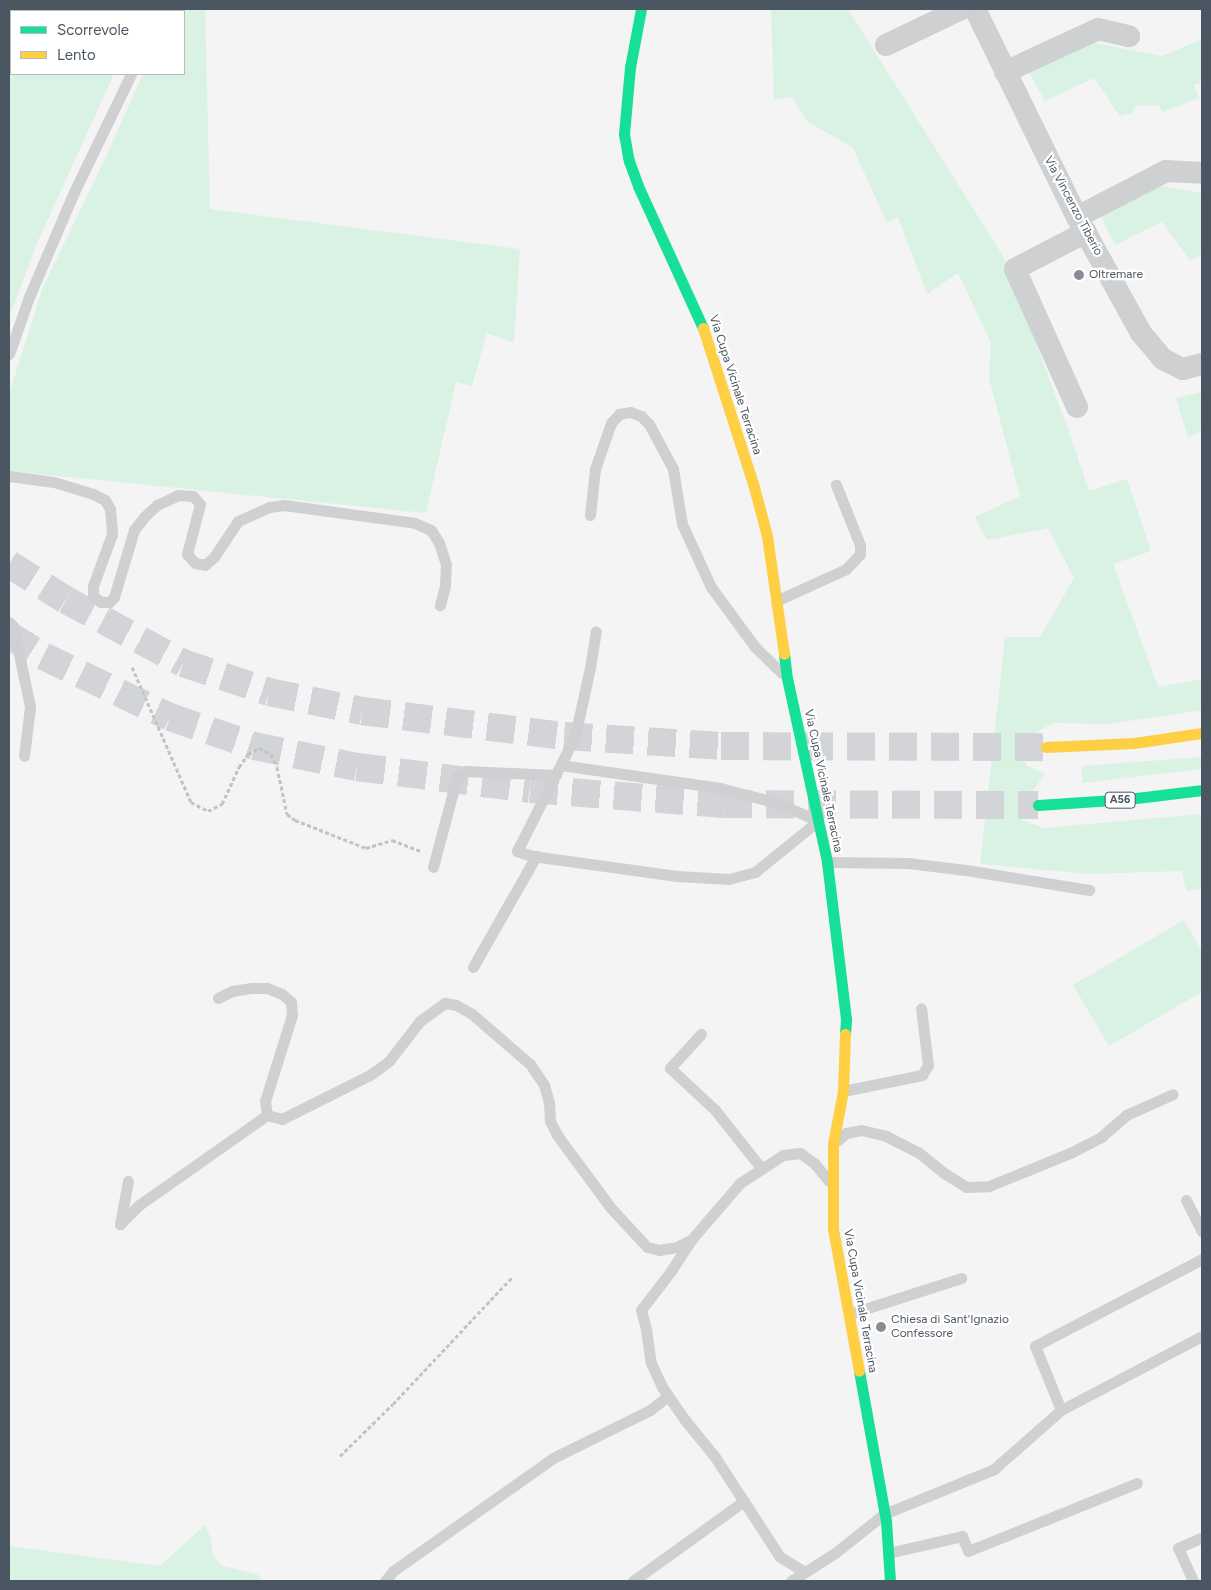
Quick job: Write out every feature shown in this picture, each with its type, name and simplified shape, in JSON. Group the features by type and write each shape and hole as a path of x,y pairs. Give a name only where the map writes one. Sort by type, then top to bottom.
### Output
{"main road":[{"name":"Via Cupa Vicinale Terracina","path":"641,9 630,67 624,134 629,161 638,186 705,330 754,487 767,536 778,600 787,678 827,862 846,1020 843,1091 833,1144 833,1228 884,1514 890,1581"},
{"path":"1046,746 1134,744 1202,733"},
{"name":"A56","path":"1038,805 1128,799 1202,790"}],"street":[{"path":"886,45 961,9"},
{"name":"Via Vincenzo Tiberio","path":"975,9 1082,224 1141,333 1163,359 1183,369 1202,364"},
{"path":"1006,72 1098,28 1129,36"},
{"path":"1077,407 1015,269 1166,171 1202,173"}],"lane":[{"path":"9,354 29,297 74,192 131,75"},
{"path":"590,516 596,470 611,423 619,414 630,412 641,416 649,424 673,469 682,524 711,587 755,647 787,678"},
{"path":"9,476 54,482 94,494 105,500 110,509 112,534 94,586 94,596 101,602 109,602 114,597 134,530 157,504 178,495 193,496 200,504 187,554 195,563 205,565 214,557 238,521 270,507 284,504 415,523 431,530 440,543 446,565 445,586 440,605"},
{"path":"778,600 846,570 860,554 860,545 836,484"},
{"path":"9,622 14,626 30,707 24,756"},
{"path":"434,867 457,777 466,771 558,770 720,788 778,803 818,821 755,872 729,879 678,876 517,852 558,770 575,736 596,631"},
{"path":"473,967 536,856"},
{"path":"827,862 908,863 966,870 1089,890"},
{"path":"218,998 232,992 252,988 267,988 282,994 291,1002 292,1015 265,1101 267,1115"},
{"path":"267,1115 282,1119 370,1074 389,1060 420,1020 445,1003 456,1005 479,1019 530,1064 544,1086 549,1102 550,1121 557,1134 610,1207 647,1247 659,1250 677,1247 691,1240"},
{"path":"843,1091 922,1075 928,1066 922,1008"},
{"path":"701,1034 670,1068 715,1110 762,1168"},
{"path":"833,1144 846,1133 861,1130 886,1136 918,1152 944,1173 966,1187 989,1186 1070,1153 1101,1137 1126,1115 1173,1094"},
{"path":"128,1181 120,1224 139,1205 267,1115"},
{"path":"805,1572 780,1557 715,1456 668,1396 651,1362 641,1310 671,1271 691,1240 740,1183 762,1168 783,1155 800,1153 814,1164 833,1186"},
{"path":"1186,1200 1202,1231"},
{"path":"1061,1410 1035,1346 1202,1259"},
{"path":"849,1314 961,1278"},
{"path":"790,1581 835,1553 884,1514 994,1469 1061,1410 1202,1336"},
{"path":"385,1581 393,1571 553,1458 650,1410 668,1396"},
{"path":"888,1553 962,1536 968,1550 1137,1483"},
{"path":"633,1581 744,1502"},
{"path":"1193,1581 1178,1548 1200,1538"}],"path":[{"path":"132,667 191,802 208,811 222,804 239,766 248,754 259,748 271,754 277,767 287,814 295,820 366,848 392,840 421,852 434,867"},
{"path":"340,1456 393,1404 513,1276"}],"green space":[{"path":"9,9 143,9 10,10 10,75 114,75 38,241 9,318"},
{"path":"205,9 210,209 520,249 514,343 487,333 472,386 456,382 426,513 9,471 9,394 43,287 104,161 143,75 185,75 185,10 172,10"},
{"path":"771,9 848,9 1003,256 1067,426 1089,491 1127,479 1151,551 1113,564 1158,687 1202,679 1202,710 1108,724 1054,723 1029,736 1019,748 1026,765 1045,774 1022,806 1020,819 1044,828 1202,814 1202,889 1186,891 1182,871 1089,874 980,864 1005,637 1040,637 1074,578 1048,528 987,540 975,517 1020,496 989,378 991,343 958,273 927,294 898,217 887,223 853,148 807,121 792,97 774,100"},
{"path":"1202,39 1202,82 1194,85 1199,98 1163,112 1158,105 1136,106 1132,113 1120,116 1094,78 1045,101 1029,73 1089,42 1162,56"},
{"path":"1158,185 1202,193 1202,253 1197,257 1190,260 1162,222 1115,245 1100,215"},
{"path":"1202,392 1202,431 1188,437 1176,398"},
{"path":"1202,757 1202,769 1083,783 1081,766"},
{"path":"1184,920 1202,951 1202,992 1109,1046 1073,985"},
{"path":"205,1525 211,1539 213,1554 222,1566 257,1574 263,1581 9,1581 9,1546 160,1566"}],"tunnel":[{"path":"9,564 66,600 183,663 269,692 362,711 564,736 721,746 1046,747"},
{"path":"9,635 43,656 170,717 254,746 357,767 530,789 724,804 1038,805"}],"traffic: fast":[{"path":"641,9 630,67 624,134 629,161 638,186 703,328"},
{"path":"784,654 787,678 827,862 846,1020 845,1034"},
{"path":"1038,805 1128,799 1202,790"},
{"path":"859,1371 886,1521 890,1581"}],"traffic: slow":[{"path":"703,328 754,487 767,536 784,654"},
{"path":"1046,747 1134,743 1202,733"},
{"path":"845,1034 843,1091 833,1144 833,1229 859,1371"}],"place":[{"name":"Oltremare","path":"1079,275"},
{"name":"Chiesa di Sant'Ignazio Confessore","path":"881,1327"}]}
